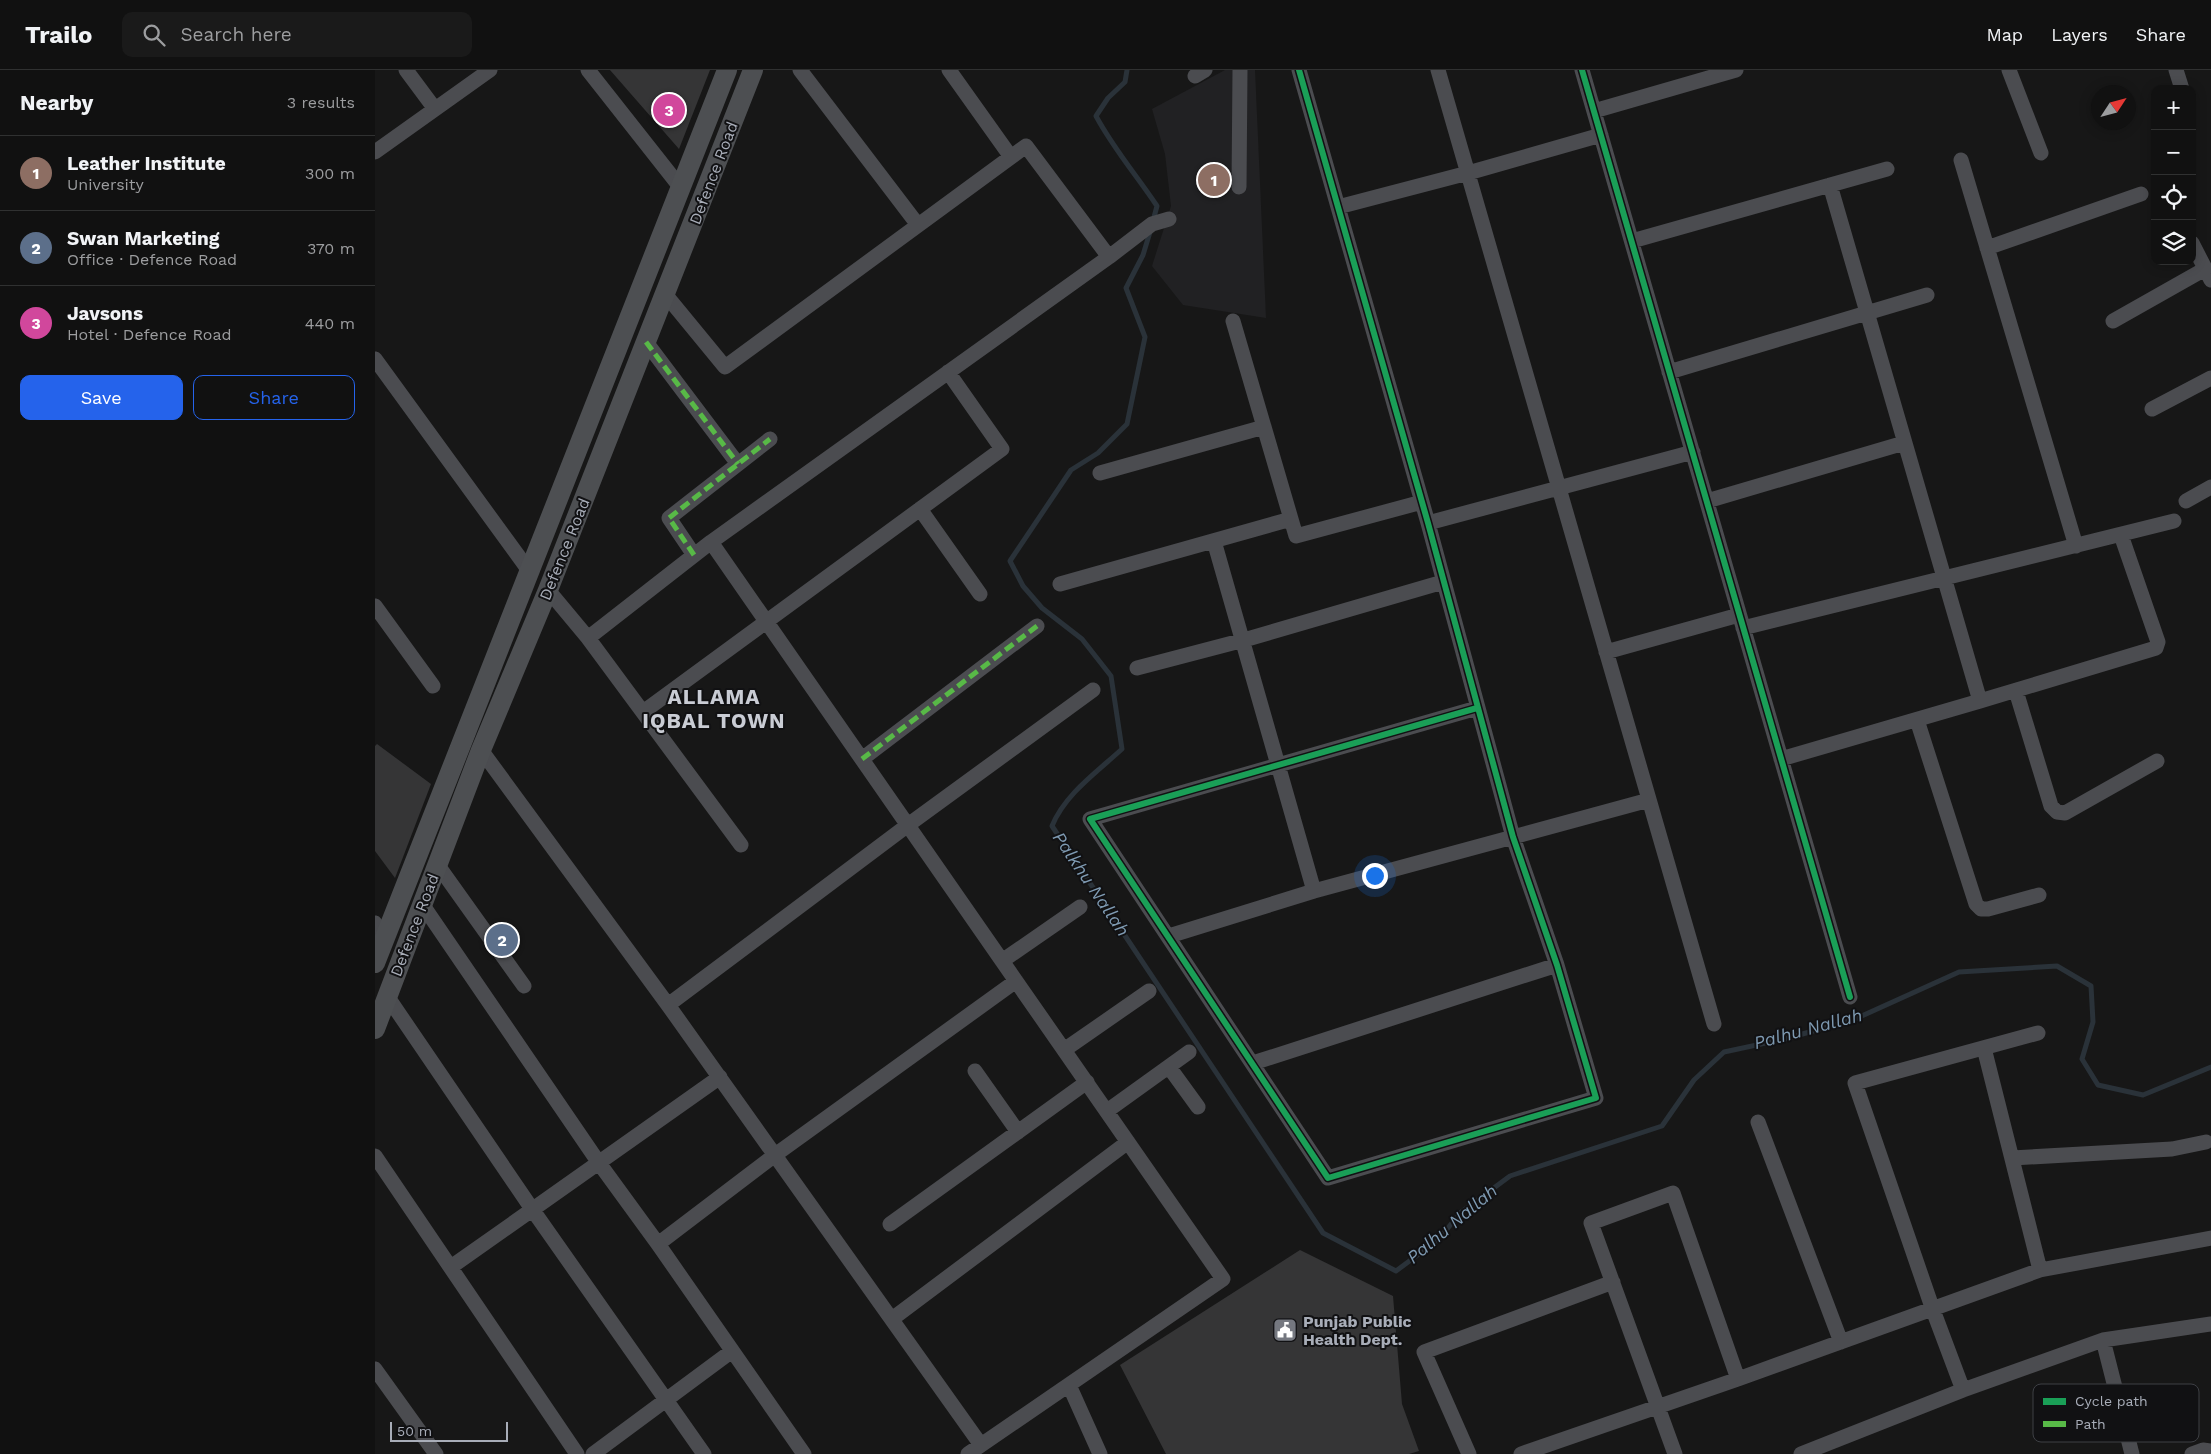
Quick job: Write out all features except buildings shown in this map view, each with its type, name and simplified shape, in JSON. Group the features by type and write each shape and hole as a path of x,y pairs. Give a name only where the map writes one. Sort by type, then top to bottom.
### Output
{"main road":[{"name":"Defence Road","path":"375,964 380,930 409,879 727,70"},
{"name":"Defence Road","path":"375,1029 481,750 566,545 753,70"},
{"path":"624,334 646,343"},
{"path":"543,539 566,545"},
{"path":"517,606 538,614"},
{"path":"409,879 426,895"}],"street":[{"path":"406,70 435,109"},
{"path":"375,152 490,70"},
{"path":"588,70 681,188"},
{"path":"800,70 918,225"},
{"path":"949,70 1011,157"},
{"path":"1239,187 1240,70"},
{"path":"1299,70 1428,523 1513,837 1557,965 1596,1098 1329,1178 1090,819 1477,708"},
{"path":"1439,70 1714,1024"},
{"path":"1583,70 1850,997"},
{"path":"1594,111 1736,70"},
{"path":"2009,70 2041,153"},
{"path":"2176,70 2182,85"},
{"path":"1338,207 1468,173 1601,135"},
{"path":"665,294 725,367 1026,146 1109,257"},
{"path":"1961,160 2076,546"},
{"path":"1632,241 1887,169"},
{"path":"1830,185 1980,701"},
{"path":"1987,248 2141,194"},
{"path":"589,638 694,554 1109,257 1151,224 1169,219"},
{"path":"2113,321 2208,275 2196,251"},
{"path":"1669,372 1927,295"},
{"path":"1233,321 1296,536 1422,502"},
{"path":"646,343 738,464"},
{"path":"375,359 530,572"},
{"path":"643,712 1002,449 948,372"},
{"path":"2152,409 2211,378"},
{"path":"1100,473 1264,427"},
{"path":"694,554 669,518 771,438"},
{"path":"1707,501 1904,443"},
{"path":"1428,523 1693,452"},
{"path":"2186,501 2211,487"},
{"path":"920,509 980,594"},
{"path":"1060,584 1291,519"},
{"path":"1606,652 1944,578 2175,520"},
{"path":"1781,759 2156,648 2158,642 2121,535"},
{"path":"1214,541 1244,640 1314,891"},
{"path":"711,542 1223,1279 968,1454"},
{"path":"1137,668 1244,640 1443,582"},
{"path":"548,590 589,638 741,845"},
{"path":"375,606 433,686"},
{"path":"862,759 1037,626"},
{"path":"668,1005 908,825 1093,690"},
{"path":"2016,691 2051,806 2057,812 2065,814 2157,761"},
{"path":"1917,720 1976,904 1981,909 1988,909 2039,895"},
{"path":"481,750 668,1005 981,1445"},
{"path":"1169,936 1314,891 1649,800"},
{"path":"437,864 524,986"},
{"path":"426,895 599,1162 804,1454"},
{"path":"1002,961 1080,907"},
{"path":"1253,1064 1557,965"},
{"path":"658,1244 775,1155 1016,981"},
{"path":"1064,1050 1149,991"},
{"path":"387,996 532,1209 704,1454"},
{"path":"1963,1390 1933,1310 1855,1084 2038,1033"},
{"path":"1985,1048 2040,1270"},
{"path":"1107,1111 1189,1052"},
{"path":"1169,1067 1198,1107"},
{"path":"975,1072 1018,1132"},
{"path":"451,1267 719,1077"},
{"path":"890,1224 1087,1082"},
{"path":"1758,1122 1841,1342"},
{"path":"891,1319 1128,1142"},
{"path":"2012,1158 2172,1149 2205,1142"},
{"path":"375,1156 577,1454"},
{"path":"1675,1454 1591,1223 1673,1193 1738,1379"},
{"path":"1521,1454 1933,1310 2040,1270 2211,1238"},
{"path":"1469,1454 1424,1352 1613,1282"},
{"path":"1801,1454 1963,1390 2103,1340 2211,1324"},
{"path":"2103,1340 2114,1384"},
{"path":"593,1454 732,1351"},
{"path":"375,1369 436,1454"},
{"path":"1069,1385 1100,1454"},
{"path":"2192,1454 2203,1450 2211,1451"}],"shaded area":[{"path":"1225,70 1255,70 1266,318 1183,305 1152,266 1171,206 1165,154 1152,109"}],"waterway":[{"name":"Palkhu Nallah","path":"1127,70 1125,82 1108,98 1096,116 1117,151 1157,206 1153,221"},
{"name":"Palkhu Nallah","path":"1150,232 1143,255 1126,288 1145,337 1127,424 1098,453 1071,470 1010,561 1023,586 1042,608 1082,639 1111,676 1122,749 1073,794 1058,814 1052,826 1323,1233 1396,1271 1439,1239 1460,1213 1510,1176 1662,1126 1694,1080 1724,1052 1785,1039 1855,1019 1959,972 2057,966 2091,986 2093,1022 2082,1059 2098,1085 2143,1095 2211,1067"}],"marked path":[{"path":"646,342 738,464"},
{"path":"694,555 669,518 770,439"},
{"path":"862,759 1037,626"}],"cycle path":[{"path":"1299,70 1428,523 1513,837 1557,965 1596,1098 1328,1178 1090,819 1477,708"},
{"path":"1582,70 1850,997"}],"place":[{"name":"Javsons","path":"669,110"},
{"name":"Leather Institute","path":"1214,180"},
{"name":"Swan Marketing","path":"502,940"},
{"name":"Punjab Public Health Dept.","path":"1285,1330"}],"district":[{"name":"ALLAMA IQBAL TOWN","path":"714,709"}],"water label":[{"name":"Palhu Nallah","path":"1808,1029"},
{"name":"Palhu Nallah","path":"1452,1224"}]}
